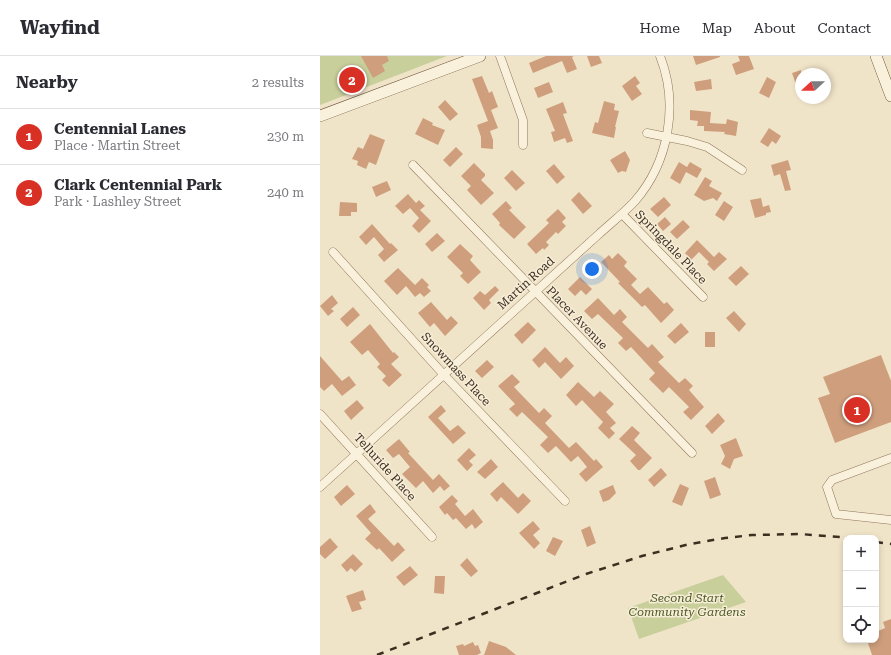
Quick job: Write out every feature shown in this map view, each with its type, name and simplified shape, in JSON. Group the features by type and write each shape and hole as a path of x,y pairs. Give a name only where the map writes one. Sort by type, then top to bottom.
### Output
{"street":[{"path":"320,116 480,56"},
{"path":"500,56 523,120 523,145"},
{"name":"Martin Road","path":"320,487 636,200 651,178 660,161 666,138 670,111 668,86 660,56"},
{"path":"876,56 891,96"},
{"path":"646,133 687,141 707,147 742,170"},
{"name":"Placer Avenue","path":"413,165 692,453"},
{"name":"Springdale Place","path":"622,214 703,297"},
{"name":"Snowmass Place","path":"333,252 444,375 565,501"},
{"name":"Telluride Place","path":"320,414 432,537"},
{"path":"891,458 832,480 827,486 836,514 891,520"}],"green space":[{"path":"320,56 447,56 320,105"},
{"name":"Second Start Community Gardens","path":"723,575 746,602 639,639 628,608"}],"building":[{"path":"361,56 387,56 389,61 382,65 385,71 373,78"},
{"path":"546,56 574,56 572,57 577,69 567,73 562,61 533,73 529,63"},
{"path":"587,56 599,56 602,63 591,67"},
{"path":"693,56 720,56 720,57 696,65"},
{"path":"738,56 749,56 754,69 736,75 732,64 740,61"},
{"path":"795,72 795,82 792,73"},
{"path":"482,76 489,93 492,91 498,107 491,110 498,128 490,131 493,140 493,149 481,148 481,137 477,125 488,121 472,79"},
{"path":"635,76 640,83 636,86 642,94 632,101 622,86"},
{"path":"767,77 776,82 769,98 759,93"},
{"path":"711,79 712,89 696,91 694,82"},
{"path":"549,82 553,92 538,98 534,88"},
{"path":"445,100 458,114 450,121 438,107"},
{"path":"604,101 615,104 614,110 619,111 614,138 592,133 595,122 598,123"},
{"path":"563,102 567,113 563,114 573,141 567,143 565,138 554,142 551,132 555,131 546,109"},
{"path":"690,110 711,112 710,123 726,124 727,119 738,122 736,136 724,134 725,132 704,131 704,126 697,126 698,121 690,120"},
{"path":"423,118 433,123 432,125 445,130 438,145 415,134"},
{"path":"769,128 781,136 776,144 772,141 768,147 760,142"},
{"path":"370,134 385,140 376,165 369,162 366,169 357,165 358,161 352,159 358,147 363,149"},
{"path":"456,147 463,154 450,167 443,160"},
{"path":"625,151 630,160 626,172 622,171 618,173 610,160"},
{"path":"788,160 791,170 786,171 791,190 785,191 780,174 774,176 771,165"},
{"path":"679,162 687,167 690,162 702,169 697,178 686,172 680,184 670,178"},
{"path":"474,163 485,174 481,180 494,193 481,205 467,190 471,186 461,176"},
{"path":"554,164 565,177 557,184 546,171"},
{"path":"512,170 525,183 516,191 504,178"},
{"path":"705,177 712,181 709,186 722,193 717,201 713,198 704,201 694,195"},
{"path":"387,181 391,190 376,197 372,187"},
{"path":"579,192 592,206 583,214 571,200"},
{"path":"408,194 416,203 419,200 425,206 420,210 431,221 419,233 412,226 419,218 410,208 403,214 395,206"},
{"path":"664,197 671,205 658,217 650,209"},
{"path":"761,198 763,207 769,205 771,212 755,218 750,200"},
{"path":"506,201 512,208 509,210 526,227 514,239 499,225 500,223 492,214"},
{"path":"724,201 733,207 724,221 715,215"},
{"path":"340,202 357,203 357,212 351,212 351,216 339,216"},
{"path":"558,209 566,218 562,222 566,226 558,234 556,232 546,242 549,245 544,250 543,248 536,254 527,244 549,223 546,220"},
{"path":"665,217 671,224 663,231 657,224"},
{"path":"683,220 690,227 677,239 670,232"},
{"path":"372,224 390,244 391,243 398,250 384,262 378,255 384,249 374,237 366,245 359,237"},
{"path":"437,233 445,241 432,252 425,244"},
{"path":"697,240 714,257 719,252 727,259 714,271 707,264 709,262 699,252 691,260 685,253"},
{"path":"460,244 473,256 470,260 481,272 468,284 460,276 463,273 447,257"},
{"path":"618,253 627,262 624,266 637,279 631,285 640,294 648,287 664,304 667,302 674,310 661,323 645,305 642,307 618,283 620,282 601,262 609,255 612,259"},
{"path":"741,266 749,274 736,286 728,278"},
{"path":"398,268 415,285 422,278 429,285 427,287 431,291 424,297 420,293 415,297 406,286 397,295 384,281"},
{"path":"580,277 592,289 586,295 581,290 575,296 568,289"},
{"path":"495,286 499,290 489,300 491,303 484,310 473,298 480,291 485,295"},
{"path":"332,295 338,303 331,309 334,311 328,316 320,306"},
{"path":"598,298 614,315 620,309 627,317 622,322 648,348 652,344 664,357 658,362 679,383 685,378 693,386 689,390 704,407 691,420 683,412 689,407 669,387 663,393 649,379 655,373 631,347 626,351 618,343 623,338 598,314 592,319 584,311"},
{"path":"431,302 447,320 451,316 458,323 445,336 434,323 430,327 418,313"},
{"path":"353,307 360,315 347,327 340,319"},
{"path":"734,311 746,324 739,332 726,318"},
{"path":"528,322 536,330 522,344 514,335"},
{"path":"681,323 689,332 675,344 667,336"},
{"path":"370,324 393,353 394,352 399,357 391,364 402,375 389,387 382,380 386,376 377,367 380,364 368,350 362,355 350,342"},
{"path":"705,332 715,332 715,347 705,347"},
{"path":"545,347 560,363 566,357 574,366 561,379 545,362 539,368 532,360"},
{"path":"881,355 891,381 891,422 835,443 818,398 830,394 823,377"},
{"path":"320,356 342,381 349,376 356,385 342,396 332,384 324,391 320,387"},
{"path":"487,360 494,367 482,378 475,371"},
{"path":"512,374 520,382 514,387 539,413 544,408 552,416 545,423 569,448 576,442 594,461 596,459 603,467 586,482 579,474 587,467 578,456 571,462 556,446 548,453 540,445 548,437 522,412 517,417 509,409 515,404 498,386"},
{"path":"578,382 594,397 600,391 614,404 606,412 616,423 610,428 615,433 609,439 598,428 603,422 582,400 576,406 566,395"},
{"path":"357,400 364,408 351,420 344,411"},
{"path":"441,405 446,411 438,418 450,431 458,425 466,433 453,444 428,417"},
{"path":"718,413 725,421 712,434 705,426"},
{"path":"632,426 640,433 634,440 652,458 640,470 638,470 630,461 636,455 619,439"},
{"path":"736,438 743,456 734,459 730,469 721,464 725,456 720,445"},
{"path":"399,439 410,452 408,453 433,480 439,474 450,486 444,491 440,486 433,493 423,481 416,488 402,474 410,467 399,454 393,458 386,450"},
{"path":"469,448 476,455 469,461 473,465 467,471 457,460"},
{"path":"491,459 498,467 485,479 477,472"},
{"path":"661,468 667,475 654,487 648,480"},
{"path":"715,477 721,495 710,499 704,481"},
{"path":"503,482 518,498 523,493 531,501 518,514 501,497 497,502 490,494"},
{"path":"680,484 689,488 682,506 672,502"},
{"path":"347,485 355,494 341,506 334,497"},
{"path":"613,485 616,493 609,500 603,502 599,491"},
{"path":"452,495 458,501 455,504 465,516 473,509 483,522 475,529 472,524 466,529 456,518 453,520 447,513 445,515 439,507"},
{"path":"370,504 376,512 368,519 394,546 398,542 405,550 392,562 379,548 377,550 365,539 371,533 356,516"},
{"path":"533,521 540,529 533,535 540,543 534,549 519,533"},
{"path":"590,526 596,543 587,547 581,530"},
{"path":"553,537 563,541 555,556 546,551"},
{"path":"330,538 338,547 325,559 320,554 320,547"},
{"path":"353,554 363,564 355,572 351,568 347,572 341,565"},
{"path":"467,558 478,571 471,577 460,565"},
{"path":"410,566 418,575 404,586 396,577"},
{"path":"435,576 445,576 444,594 434,593"},
{"path":"363,590 366,600 359,602 362,609 352,612 346,596"},
{"path":"891,619 891,655 872,655 868,643 879,643 879,631 885,628 883,622"},
{"path":"489,641 506,647 516,655 484,655"},
{"path":"473,642 475,646 478,645 481,653 477,655 459,655 456,646 463,644 464,646"}],"railway":[{"path":"377,655 586,574 642,556 690,544 752,535 800,534 843,537"},
{"path":"879,542 891,544"}],"place":[{"name":"Clark Centennial Park","path":"352,80"},
{"name":"Centennial Lanes","path":"857,410"}]}
